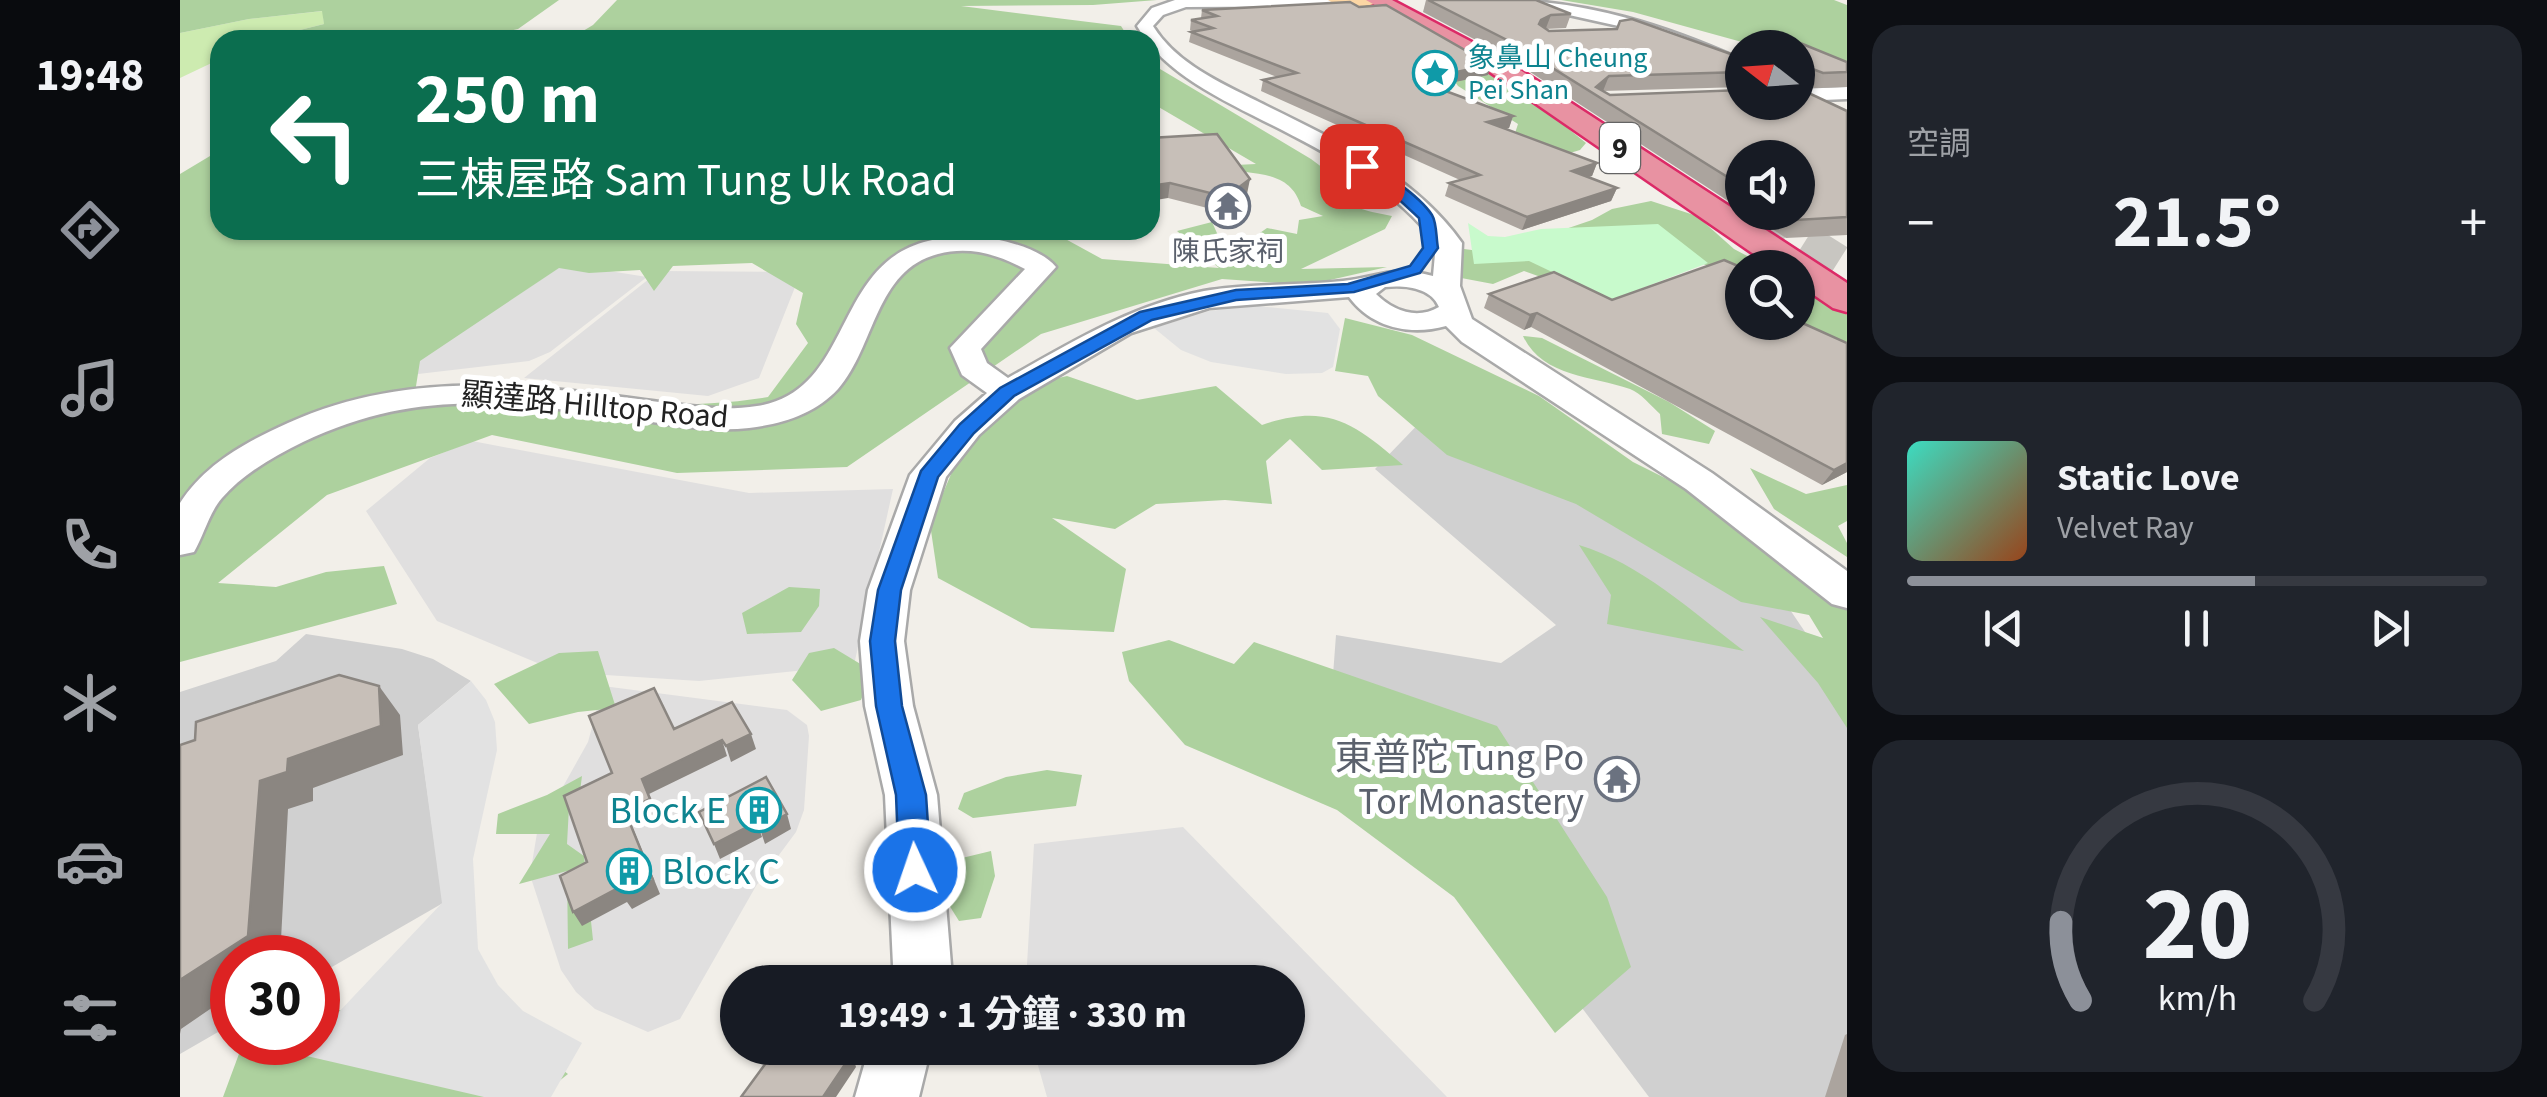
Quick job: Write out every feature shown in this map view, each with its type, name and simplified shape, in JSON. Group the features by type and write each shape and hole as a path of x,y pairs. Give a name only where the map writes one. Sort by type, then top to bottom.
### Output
{"highway":[{"name":"9","path":"1374,0 1493,64 1847,300"},
{"path":"1400,0 1426,12"}],"main road":[{"path":"1337,0 1374,0"}],"street":[{"path":"1148,30 1148,18 1163,8 1215,0 1356,1"},
{"path":"1509,0 1578,9 1645,25 1725,59"},
{"path":"1160,45 1194,74 1382,177 1414,202 1449,243 1444,278 1452,304"},
{"path":"1815,93 1847,93"},
{"path":"1815,99 1847,113"},
{"path":"922,965 911,795 889,706 882,641 886,605 928,475 967,428 1007,392 1146,316 1209,299 1349,289 1409,273 1424,260 1430,248 1429,222"},
{"name":"顯達路 Hilltop Road","path":"180,542 202,497 254,454 296,430 377,404 430,394 506,390 730,420 758,418 792,406 819,388 834,368 889,267 912,251 934,245 964,242 1000,246 1042,267 965,348 973,368 1007,392"},
{"path":"1452,304 1434,320 1402,319 1364,300 1362,290 1381,280 1432,284 1452,304 1473,336 1699,481 1847,593"},
{"path":"1263,293 1402,319 1456,333 1506,356"},
{"path":"886,1097 895,1065"}],"shaded area":[{"path":"559,263 647,277 550,352 529,361 384,378"},
{"path":"659,271 801,272 759,378 708,396 524,378"},
{"path":"1258,306 1328,313 1340,329 1333,367 1322,373 1286,374 1211,362 1181,350 1154,328 1209,311"},
{"name":"東普陀 Tung Po Tor Monastery","path":"1428,414 1778,592 1847,694 1847,1097 1649,1097 1561,980 1328,742 1336,635 1501,663 1556,625 1375,469"},
{"path":"472,441 749,493 893,489 854,665 699,681 559,672 437,621 366,511 430,458"},
{"path":"306,634 402,649 433,659 471,681 418,725 443,903 340,962 340,935 210,935 210,1037 180,1054 180,692 276,661"},
{"path":"471,681 486,700 495,722 497,750 473,859 478,949 498,985 523,1011 582,1043 551,1097 484,1097 340,1064 340,1011 442,903 418,725"},
{"path":"603,686 787,710 807,725 809,736 804,810 796,832 756,886 680,1019 648,1032 595,1009 576,992 561,970 530,875 537,833 588,742"},
{"path":"1183,827 1447,1097 1047,1097 1038,1065 1305,1065 1305,965 1027,965 1034,844"}],"green space":[{"path":"180,0 559,0 513,30 300,30 324,24 322,11 249,19 180,33"},
{"path":"617,0 1157,0 1093,5 961,6 1121,26 1124,30 585,30"},
{"path":"1561,0 1834,0 1847,5 1847,66 1815,54 1815,30 1725,30 1725,37 1633,12"},
{"path":"323,11 324,24 300,30 210,30 210,64 180,78 180,33 249,19"},
{"path":"1462,57 1524,93 1586,143 1580,150 1502,173 1518,124 1458,86 1438,58"},
{"path":"1160,69 1311,159 1331,174 1327,179 1345,201 1392,216 1385,229 1301,269 1387,267 1308,285 1222,279 1041,334 847,467 677,473 492,435 327,495 218,583 276,587 326,572 384,566 397,604 180,662 180,174 210,156 210,240 1067,240 1102,259 1219,268 1177,231 1212,222 1225,251 1252,254 1257,235 1267,228 1297,234 1299,220 1323,216 1301,206 1287,184 1277,179 1215,166 1256,164 1160,108","holes":["752,263 803,293 796,324 808,343 768,397 680,404 502,401 413,405 420,361 559,268 589,273 640,270 654,291 673,266"]},
{"path":"1651,201 1697,216 1736,250 1725,250 1725,272 1685,257 1580,291 1524,271 1493,284 1456,277 1457,258 1464,249 1495,253 1592,220 1612,209"},
{"path":"1468,223 1488,236 1505,237 1541,229 1658,224 1708,263 1611,300 1529,261 1474,264"},
{"path":"1815,295 1847,315 1847,346 1815,330"},
{"path":"1345,318 1412,335 1539,396 1633,462 1715,503 1847,595 1847,728 1818,683 1760,617 1823,638 1809,615 1741,602 1576,504 1447,455 1378,396 1368,376 1335,371"},
{"path":"1523,336 1542,338 1669,402 1715,431 1709,444 1662,434 1660,414 1638,393 1555,367 1531,350"},
{"path":"1067,376 1137,400 1216,386 1262,425 1305,416 1339,421 1370,438 1403,465 1322,470 1290,439 1266,461 1272,504 1225,500 1156,504 1115,529 1052,518 1126,569 1114,632 1031,628 938,578 930,524 984,396"},
{"path":"1750,468 1806,494 1847,485 1847,521 1838,526 1847,543 1847,557 1774,509"},
{"path":"1579,545 1645,576 1744,651 1607,624 1611,595"},
{"path":"789,587 820,589 819,606 801,632 747,634 742,613"},
{"path":"1169,640 1234,664 1254,642 1497,726 1607,897 1631,967 1555,1033 1454,897 1337,810 1185,745 1129,681 1122,652"},
{"path":"834,648 872,671 861,700 821,711 792,680 809,653"},
{"path":"598,651 616,708 529,724 494,684 559,653"},
{"path":"1047,770 1082,775 1076,806 973,818 958,809 964,793 1006,777"},
{"path":"582,776 579,799 569,807 567,844 584,856 593,940 568,949 567,871 519,884 550,834 496,834 498,814"},
{"path":"991,851 995,876 981,918 959,921 949,905 962,858"},
{"path":"470,1001 568,1074 539,1097 223,1097 235,1065 340,1065 340,1010 375,1020"}],"building":[{"path":"1428,0 1536,0 1571,14 1541,20 1539,24 1549,31 1617,29 1620,21 1632,19 1725,52 1725,73 1609,76 1596,87 1610,95 1725,91 1725,120 1815,120 1815,96 1847,111 1847,217 1815,219 1815,140 1725,140 1725,175 1509,41"},
{"path":"1350,2 1359,7 1386,5 1491,65 1416,80 1513,116 1487,122 1597,163 1572,171 1617,188 1527,217 1449,183 1480,175 1263,80 1297,73 1191,32 1213,28 1191,20 1217,16 1202,10"},
{"path":"1815,49 1847,62 1847,72 1815,70"},
{"path":"1217,134 1250,179 1226,197 1170,183 1160,184 1160,137"},
{"path":"1724,260 1725,340 1815,340 1815,329 1847,343 1847,463 1834,470 1537,313 1530,315 1489,294 1554,272 1612,300"},
{"path":"339,675 379,686 381,726 288,759 287,772 260,781 248,935 210,935 210,961 180,980 180,745 195,740 196,722"},
{"path":"654,688 674,729 732,702 751,734 726,746 722,740 642,779 650,799 625,811 653,880 623,895 620,887 573,912 560,876 587,862 564,796 612,773 589,716"},
{"path":"766,777 787,814 760,829 757,822 714,844 699,812"},
{"path":"765,1065 845,1065 823,1097 741,1097"}],"tunnel":[{"path":"1784,230 1847,270"}],"place":[{"name":"象鼻山 Cheung Pei Shan","path":"1435,73"},
{"name":"陳氏家祠","path":"1228,206"},
{"name":"東普陀 Tung Po Tor Monastery","path":"1617,779"},
{"name":"Block E","path":"759,810"},
{"name":"Block C","path":"629,871"}],"route":[{"path":"915,870 911,795 889,706 882,641 895,570 928,475 967,428 1007,392 1146,316 1236,295 1349,289 1415,270 1430,248 1429,222 1414,202 1362,166"}]}
